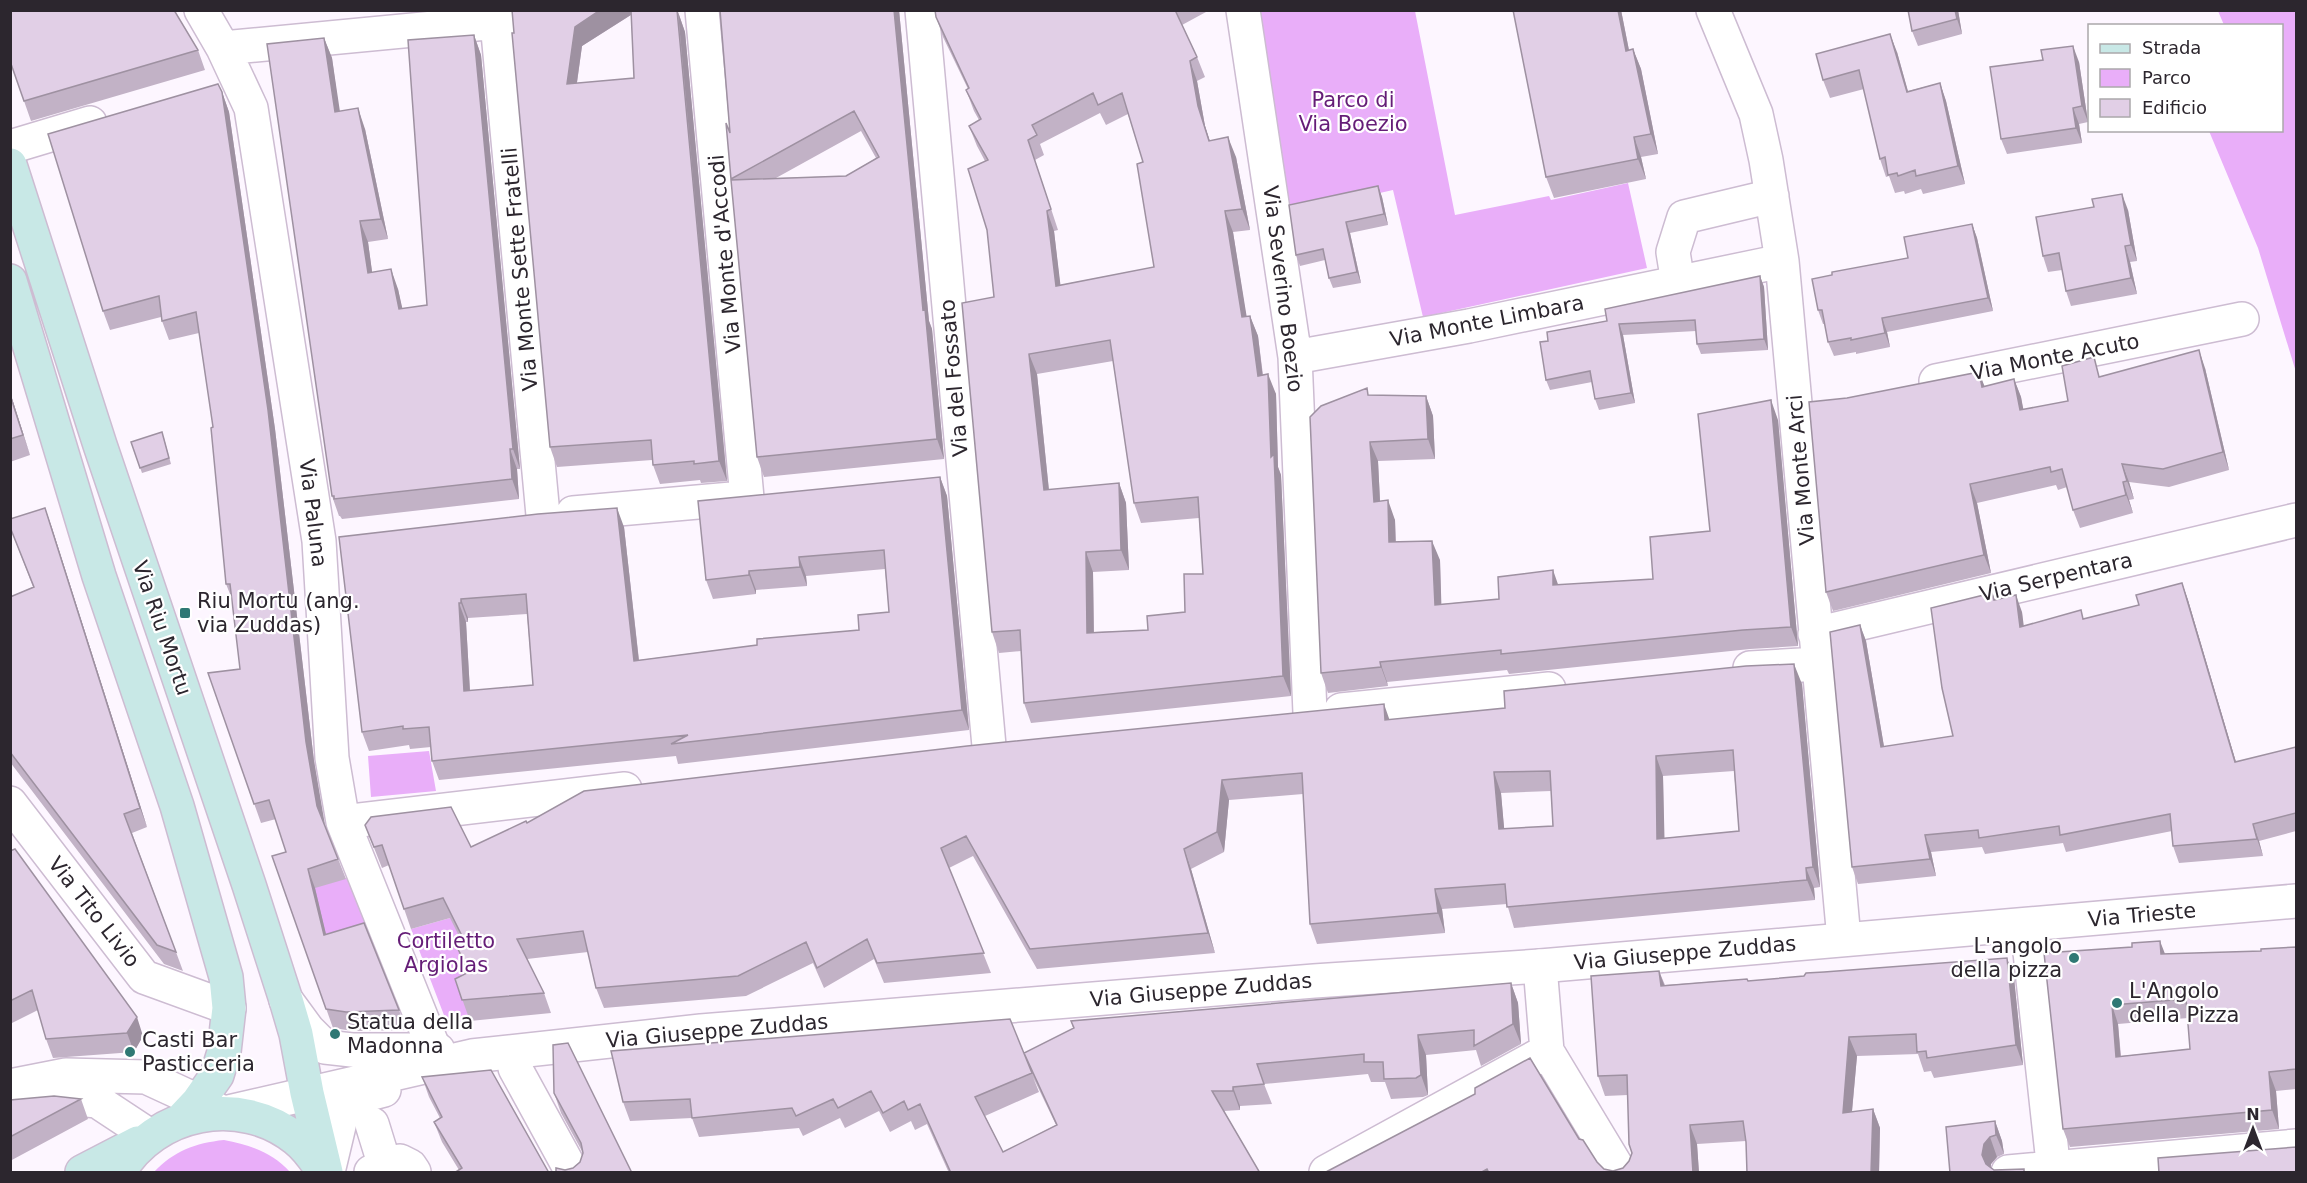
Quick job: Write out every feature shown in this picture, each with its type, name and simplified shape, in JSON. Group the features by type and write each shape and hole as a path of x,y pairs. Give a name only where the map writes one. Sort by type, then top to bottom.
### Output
{"main road":[{"name":"Via Riu Mortu","path":"10,165 100,445 286,1000 296,1034 326,1173"},
{"name":"Via Riu Mortu","path":"10,281 99,576 177,806 226,977 229,1008 224,1052 202,1112"},
{"path":"82,1173 150,1136 202,1112 246,1115 281,1128 303,1144 326,1173"},
{"path":"119,1173 133,1152 150,1136"}],"street":[{"name":"Via Paluna","path":"201,10 223,48 251,108 331,540 332,758 344,822 434,1049"},
{"name":"Via Monte d'Accodi","path":"702,10 747,498"},
{"name":"Via del Fossato","path":"922,10 952,477 989,746"},
{"name":"Via Severino Boezio","path":"1243,10 1295,357 1298,714 1577,686"},
{"name":"Via Monte Arci","path":"1713,10 1756,114 1782,261 1816,649 1845,939"},
{"path":"223,48 505,16"},
{"name":"Via Monte Sette Fratelli","path":"505,16 531,516 747,498"},
{"path":"206,90 239,80"},
{"path":"10,147 119,115"},
{"path":"1678,283 1673,252 1683,217 1772,196"},
{"name":"Via Monte Limbara","path":"1295,357 1469,326 1782,261"},
{"name":"Via Monte Acuto","path":"1908,387 2242,319"},
{"path":"1795,404 1828,400"},
{"path":"747,498 781,494"},
{"name":"Via Serpentara","path":"1717,672 1816,649 2296,520"},
{"path":"344,822 648,786"},
{"name":"Via Tito Livio","path":"10,804 144,977 229,1008"},
{"name":"Via Trieste","path":"1845,939 2296,901"},
{"path":"2027,925 2053,1170"},
{"name":"Via Giuseppe Zuddas","path":"307,1093 472,1056 724,1029 1314,981 1540,966 1845,939"},
{"path":"1540,966 1547,1051 1620,1173"},
{"name":"Via Giuseppe Zuddas","path":"286,1000 308,1030 326,1047 352,1050 434,1049 472,1056"},
{"name":"Via Giuseppe Zuddas","path":"326,1173 344,1105 362,1096 403,1086 515,1068 558,1047"},
{"path":"1326,1173 1547,1051"},
{"path":"515,1068 572,1173"},
{"path":"10,1086 66,1075 146,1077 202,1112 307,1093"},
{"path":"10,1099 49,1096 97,1101 150,1136"},
{"path":"372,1124 390,1170"},
{"path":"2008,1173 2296,1146"}],"green space":[{"name":"Parco di Via Boezio","path":"1256,11 1415,11 1455,215 1549,196 1551,200 1628,183 1647,268 1423,317 1393,190 1287,214"},
{"path":"2218,11 2296,11 2296,372 2258,248 2209,132 2283,132 2283,24 2224,24"},
{"path":"429,751 436,791 371,797 368,756"},
{"path":"347,878 353,879 383,939 331,955 314,907 315,887"},
{"name":"Cortiletto Argiolas","path":"483,916 476,992 470,1021 447,1023 411,929 450,918"},
{"path":"224,1140 260,1150 276,1159 290,1172 154,1172 177,1153 204,1143"}],"building":[{"path":"10,10 174,10 198,50 24,101 10,61"},
{"path":"512,10 600,10 575,27 567,84 634,78 631,10 677,10 719,461 653,465 651,440 550,447 512,33 514,33"},
{"path":"720,10 894,10 937,439 757,457 731,180 846,176 879,157 854,111 731,179 726,123 730,133"},
{"path":"935,10 1175,10 1197,57 1190,61 1198,106 1209,141 1228,137 1242,209 1225,211 1242,317 1250,316 1258,376 1268,374 1271,457 1274,454 1283,676 1024,703 1020,630 992,632 962,303 994,297 987,230 968,169 988,160 969,126 981,119 966,90 969,88 936,17","holes":["1093,93 1098,105 1122,93 1143,162 1137,164 1154,267 1056,286 1047,211 1051,209 1028,140 1037,135 1032,125","1110,340 1134,503 1198,497 1203,574 1184,574 1185,612 1147,616 1148,630 1087,633 1086,552 1121,550 1119,483 1044,490 1029,354"]},
{"path":"1513,10 1618,10 1626,51 1633,49 1651,134 1634,137 1638,159 1546,177"},
{"path":"1908,10 1955,10 1957,19 1912,31"},
{"path":"1890,34 1907,92 1940,83 1958,166 1916,176 1915,170 1898,176 1897,173 1888,175 1885,157 1880,159 1859,70 1823,80 1816,54"},
{"path":"474,35 513,449 510,449 512,479 334,499 267,44 324,38 335,112 358,108 381,219 360,221 368,273 391,269 399,309 427,305 408,40"},
{"path":"2073,46 2082,106 2073,108 2076,128 2001,139 1990,67 2043,60 2041,50"},
{"path":"218,84 222,92 268,410 306,742 317,806 338,859 308,869 324,935 364,923 399,1010 346,1012 326,1009 272,856 286,852 269,800 254,804 208,673 240,669 230,584 226,584 211,428 213,427 196,312 162,321 159,296 103,311 48,134"},
{"path":"1378,186 1384,214 1346,222 1357,272 1329,278 1323,249 1296,255 1289,205"},
{"path":"2122,194 2131,245 2125,246 2131,278 2066,291 2059,253 2043,256 2036,217 2094,207 2092,199"},
{"path":"1972,224 1988,298 1882,318 1885,333 1828,342 1822,310 1818,310 1812,279 1832,275 1832,272 1908,258 1904,237"},
{"path":"1760,276 1764,339 1697,344 1695,320 1619,324 1631,393 1595,399 1590,371 1546,380 1540,342 1548,341 1547,332 1607,321 1605,309"},
{"path":"2199,350 2223,452 2163,469 2122,464 2127,481 2123,482 2126,495 2073,510 2062,469 2051,472 2050,467 1970,484 1984,555 1826,592 1809,402 1847,398 1979,372 1982,387 2014,379 2020,410 2068,401 2062,366 2094,357 2099,377"},
{"path":"1367,388 1368,395 1426,396 1428,439 1370,442 1374,502 1388,500 1389,542 1432,541 1435,605 1499,599 1498,577 1553,570 1553,585 1653,579 1650,537 1710,531 1698,414 1771,400 1791,627 1501,654 1501,650 1380,662 1381,667 1321,673 1310,417 1321,406"},
{"path":"10,395 23,435 10,439"},
{"path":"162,432 169,458 140,468 131,442"},
{"path":"940,477 962,710 671,744 688,735 432,761 429,727 403,729 403,726 362,732 339,537 538,514 617,508 634,661 757,645 757,639 859,630 858,615 889,612 884,550 799,557 800,567 749,571 749,575 706,580 698,501","holes":["526,594 533,685 464,691 459,603 461,599"]},
{"path":"45,508 140,808 124,814 176,952 157,945 10,752 10,597 34,587 10,527 10,519"},
{"path":"2182,583 2235,762 2296,747 2296,813 2253,824 2257,839 2173,846 2170,814 2060,835 2059,826 1979,838 1978,830 1925,835 1930,859 1852,867 1830,632 1860,625 1881,747 1953,736 1942,688 1931,608 1992,593 1994,600 2016,595 2020,627 2081,610 2083,619 2139,605 2136,595"},
{"path":"1794,664 1813,867 1806,868 1807,880 1507,907 1505,884 1435,889 1438,913 1310,924 1302,773 1222,780 1217,832 1184,849 1208,933 1030,949 966,836 941,848 984,953 877,963 867,939 817,968 806,942 738,976 596,988 583,931 517,939 544,993 462,1000 455,979 469,972 458,949 466,944 443,898 404,909 382,845 374,847 365,825 371,817 451,807 471,847 526,821 527,823 584,791 967,746 1384,704 1385,720 1505,708 1504,691 1746,666","holes":["1733,750 1739,831 1657,839 1656,756","1550,771 1553,826 1499,829 1494,772"]},
{"path":"15,849 137,1017 127,1033 46,1039 32,990 10,1001 10,851"},
{"path":"2160,941 2161,954 2261,951 2261,949 2296,947 2296,1069 2269,1072 2272,1110 2063,1129 2044,953 2132,947 2132,943","holes":["2186,999 2190,1049 2116,1057 2112,1005"]},
{"path":"2007,958 2016,1045 1927,1058 1926,1051 1917,1052 1916,1034 1849,1037 1843,1113 1873,1109 1871,1173 1747,1173 1743,1121 1690,1125 1693,1173 1489,1173 1487,1169 1480,1173 1324,1173 1475,1094 1475,1088 1530,1058 1579,1139 1583,1140 1597,1162 1604,1169 1613,1171 1623,1168 1632,1153 1629,1144 1627,1075 1598,1076 1591,976 1659,971 1661,986 1747,979 1748,981 1804,976 1806,973"},
{"path":"1511,983 1513,1024 1474,1046 1474,1030 1418,1035 1421,1075 1416,1078 1384,1079 1383,1062 1364,1062 1364,1054 1257,1064 1264,1084 1233,1087 1233,1091 1212,1091 1260,1173 951,1173 920,1104 908,1110 904,1101 883,1113 871,1091 838,1108 833,1099 796,1116 792,1108 692,1118 690,1099 623,1102 611,1051 1010,1019 1032,1073 975,1097 1003,1152 1057,1125 1024,1053 1074,1028 1071,1021"},
{"path":"568,1043 632,1173 556,1173 556,1168 565,1170 573,1168 580,1162 583,1153 581,1143 554,1093 553,1045"},
{"path":"491,1070 549,1173 454,1173 462,1168 434,1122 442,1117 422,1077"},
{"path":"54,1096 81,1099 10,1137 10,1100"},
{"path":"1995,1121 1996,1135 1990,1137 1984,1144 1982,1155 1986,1164 1994,1170 2024,1169 2024,1173 1950,1173 1946,1127"},
{"path":"2296,1147 2296,1173 2159,1173 2158,1158"}],"place":[{"name":"Riu Mortu (ang. via Zuddas)","path":"185,613"},
{"name":"L'angolo della pizza","path":"2074,958"},
{"name":"L'Angolo della Pizza","path":"2117,1003"},
{"name":"Statua della Madonna","path":"335,1034"},
{"name":"Casti Bar Pasticceria","path":"130,1052"}]}
